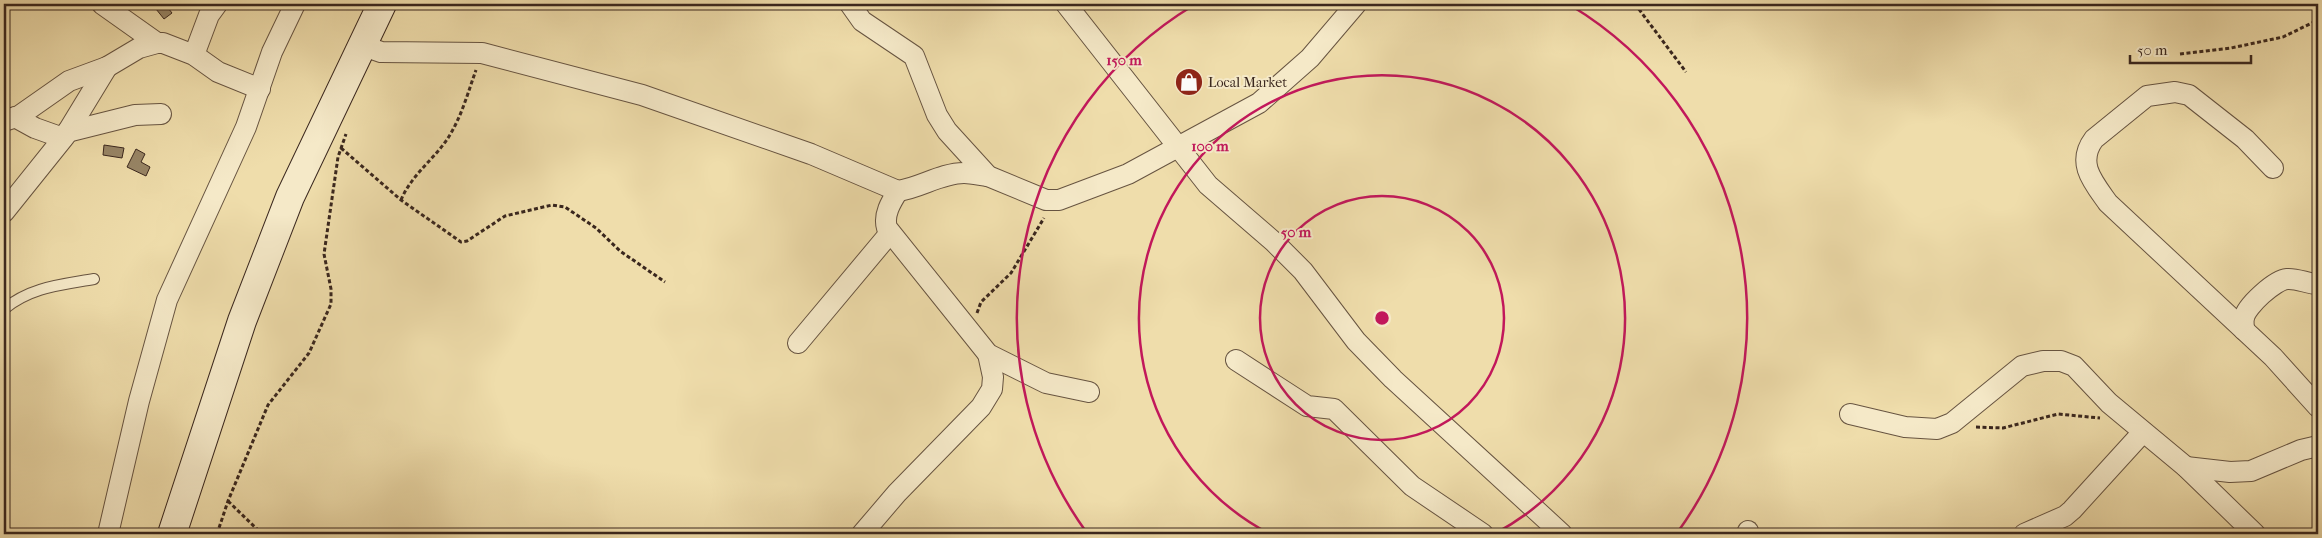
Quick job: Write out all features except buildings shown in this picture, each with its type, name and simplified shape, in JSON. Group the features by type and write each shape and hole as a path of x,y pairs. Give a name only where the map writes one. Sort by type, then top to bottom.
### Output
{"main road":[{"path":"172,534 242,320 290,197 382,4"}],"street":[{"path":"102,4 156,43"},
{"path":"194,55 209,15 217,4"},
{"path":"108,534 139,401 167,300 246,127 272,52 296,4"},
{"path":"850,4 862,21 914,56 937,115 948,131 988,176"},
{"path":"1066,4 1208,185 1274,242 1303,271 1356,341 1393,379 1562,534"},
{"path":"361,45 381,52 482,53 642,95 686,108 754,135 811,154 898,190 911,189 952,174 964,173 988,176 1032,196 1046,200 1055,200 1128,174 1259,103 1310,58 1356,4"},
{"path":"10,116 60,86 107,67 139,48 156,43 163,43 194,55 218,72 260,89"},
{"path":"4,212 65,135 107,67"},
{"path":"2273,168 2244,139 2189,95 2176,92 2147,96 2094,139 2087,147 2085,160 2090,177 2108,203 2274,357 2318,407"},
{"path":"10,116 35,128 65,135 135,115 161,114"},
{"path":"862,534 903,486 981,407 992,389 993,377 983,348 890,233 885,222 889,206 898,190"},
{"path":"798,343 890,233"},
{"path":"2244,330 2244,318 2251,303 2280,280 2288,278 2309,284 2318,284"},
{"path":"983,348 1046,383 1089,392"},
{"path":"1236,360 1307,406 1334,409 1412,486 1483,534"},
{"path":"1850,414 1905,427 1937,429 1952,423 2022,366 2043,361 2062,361 2074,366 2109,403 2186,466 2255,534"},
{"path":"2024,534 2065,516 2072,510 2105,472 2136,427"},
{"path":"2186,466 2230,472 2251,471 2301,450 2318,446"}],"lane":[{"path":"4,309 19,297 50,286 94,279"}],"path":[{"path":"1635,4 1686,72"},
{"path":"2180,54 2231,48 2282,38 2318,20"},
{"path":"401,200 414,178 444,144 457,122 482,53"},
{"path":"217,534 228,502 268,405 309,353 331,304 331,289 324,254 328,217 341,148 347,131"},
{"path":"341,148 401,200 461,242 466,241 505,216 552,205 565,206 596,228 620,251 665,282"},
{"path":"983,348 976,315 981,302 1012,273 1055,200"},
{"path":"1952,423 1961,426 2003,428 2058,414 2136,427"},
{"path":"228,502 262,534"}],"place":[{"name":"Local Market","path":"1189,82"}]}
